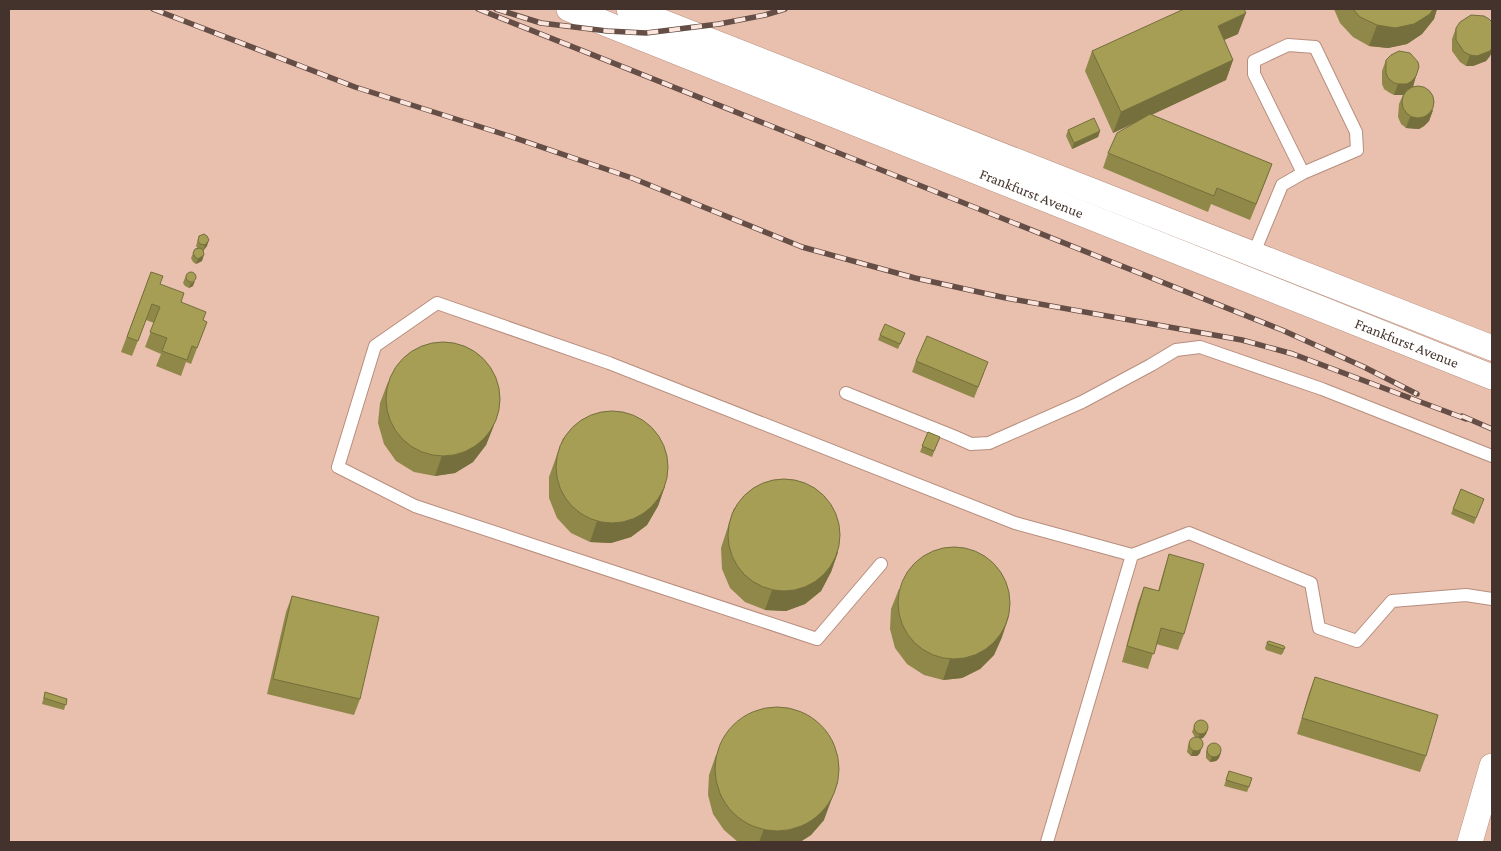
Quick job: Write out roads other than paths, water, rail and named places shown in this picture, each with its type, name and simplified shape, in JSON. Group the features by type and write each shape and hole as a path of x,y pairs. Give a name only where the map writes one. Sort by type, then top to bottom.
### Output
{"street":[{"name":"Frankfurst Avenue","path":"569,9 651,22 1492,348"},
{"name":"Frankfurst Avenue","path":"629,9 651,22 1492,377"},
{"path":"1470,842 1492,766"}],"lane":[{"path":"1253,254 1282,185 1303,173 1357,150 1356,132 1315,47 1288,45 1254,61 1254,74 1303,173"},
{"path":"881,564 817,639 415,506 338,467 375,346 437,303 609,364 1015,522 1132,555 1189,533 1311,583 1319,628 1357,641 1392,601 1466,595 1492,599"},
{"path":"846,393 971,444 989,443 1082,402 1176,350 1200,347 1322,388 1492,456"},
{"path":"1047,842 1132,555"}],"railway":[{"path":"153,9 355,87 506,135 632,178 802,247 915,278 1006,298 1242,340 1293,354 1466,419"},
{"path":"478,9 1282,330 1364,367 1417,394"},
{"path":"496,9 541,23 607,31 646,33 719,24 785,9"},
{"path":"1462,416 1492,429"}]}
